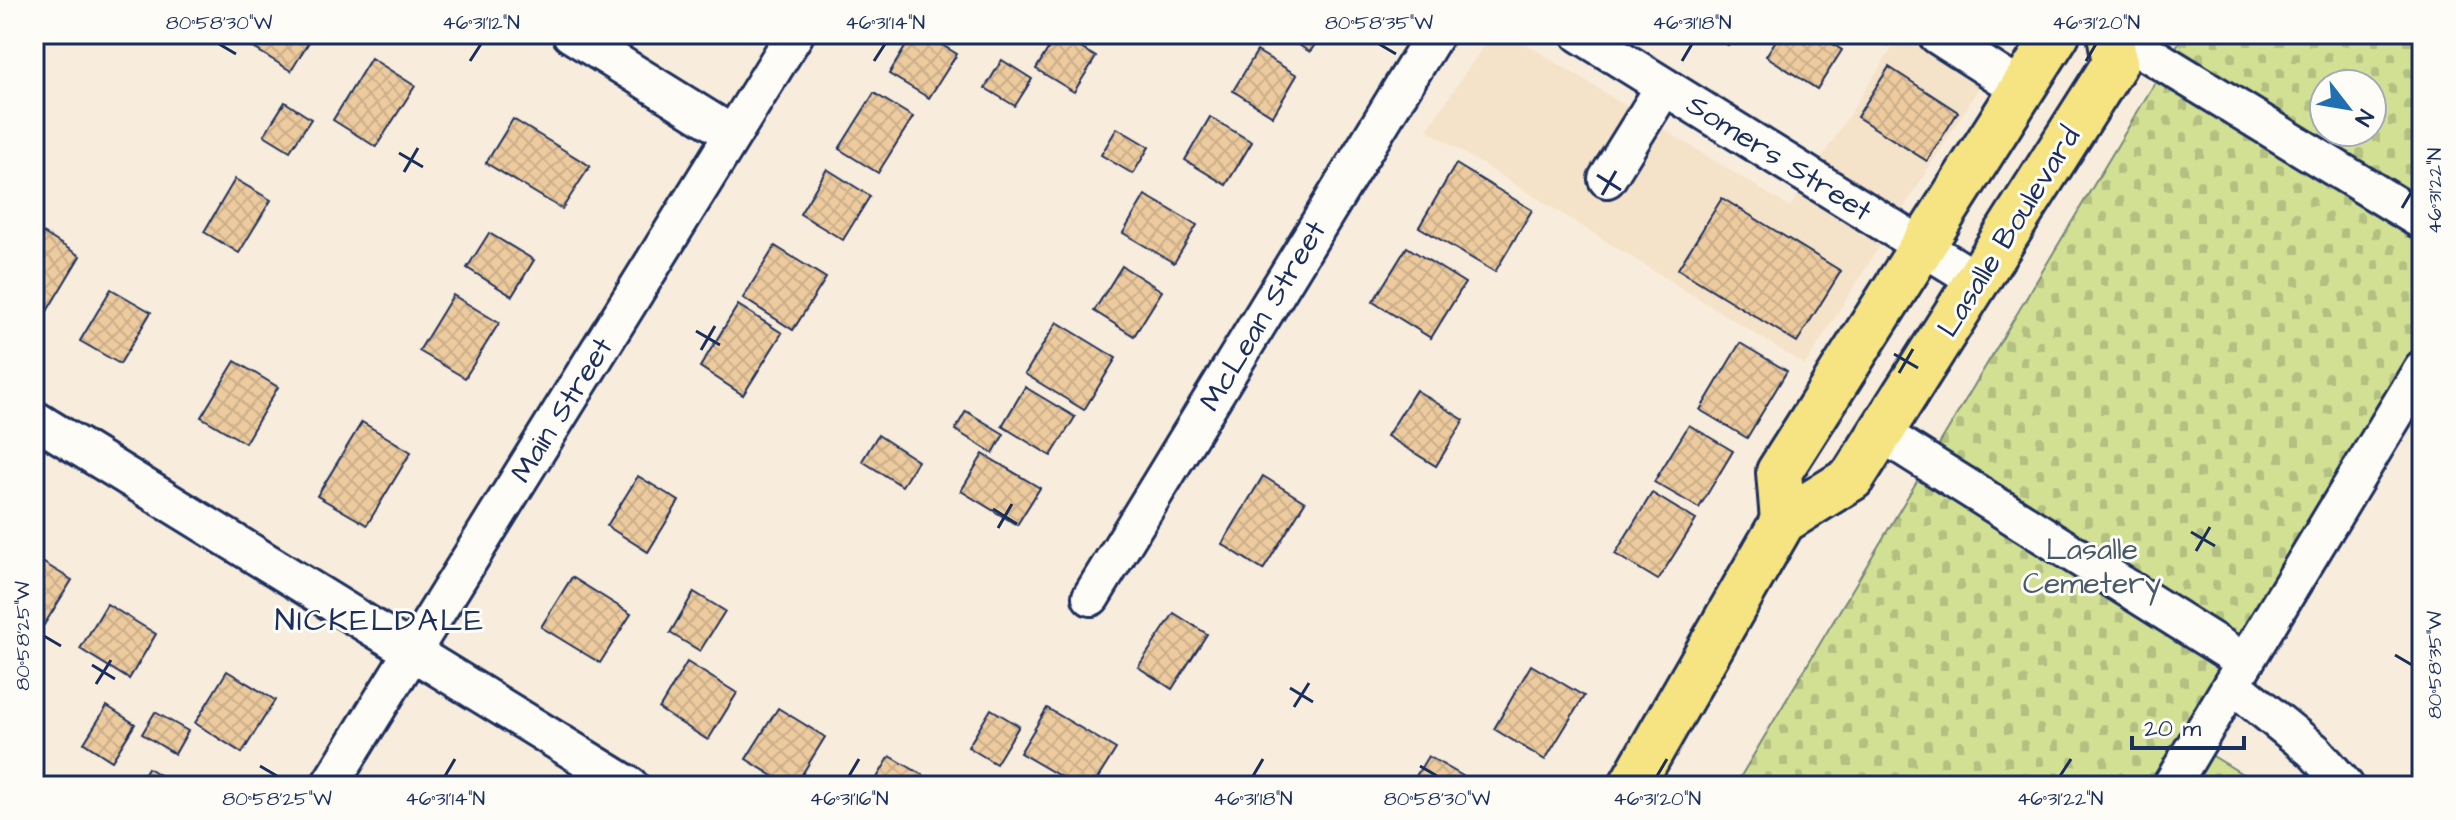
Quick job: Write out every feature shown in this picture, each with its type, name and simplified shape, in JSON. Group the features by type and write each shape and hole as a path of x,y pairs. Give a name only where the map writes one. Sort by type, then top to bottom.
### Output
{"main road":[{"path":"1783,521 1779,472 2057,34"},
{"name":"Lasalle Boulevard","path":"1631,786 1783,521 1852,478 1881,433 2115,63 2113,34"}],"street":[{"path":"571,34 732,134"},
{"name":"Main Street","path":"329,786 795,34"},
{"name":"McLean Street","path":"1091,597 1435,34"},
{"name":"Somers Street","path":"1580,34 1978,281"},
{"path":"2113,34 2422,221"},
{"path":"1937,35 2021,89"},
{"path":"1607,179 1664,87"},
{"path":"2178,781 2239,673 2422,369"},
{"path":"34,419 630,786"},
{"path":"1881,433 2239,673 2345,786"}],"shaded area":[{"path":"1491,34 1510,34 1790,207 1901,34 2013,34 1805,365 1427,130"}],"green space":[{"name":"Lasalle Cemetery","path":"2184,34 2422,34 2422,395 2208,753 2262,786 1735,786"}],"building":[{"path":"243,34 314,34 291,71 239,39"},
{"path":"913,34 924,34 957,54 929,98 889,74"},
{"path":"1057,34 1096,57 1074,92 1036,69"},
{"path":"1281,34 1322,34 1310,52"},
{"path":"1710,34 1735,34 1728,45"},
{"path":"1780,34 1817,34 1842,50 1817,89 1766,56"},
{"path":"1869,34 1894,34 1887,45"},
{"path":"1257,51 1297,75 1273,116 1233,91"},
{"path":"371,58 415,86 376,147 333,120"},
{"path":"1002,60 1032,79 1015,106 985,88"},
{"path":"1889,67 1958,112 1927,161 1857,117"},
{"path":"874,93 913,117 878,173 839,149"},
{"path":"285,102 311,119 290,151 264,135"},
{"path":"1210,117 1252,142 1226,185 1185,160"},
{"path":"513,119 590,166 562,209 486,163"},
{"path":"1117,128 1149,147 1133,174 1101,155"},
{"path":"1456,164 1532,210 1495,272 1419,227"},
{"path":"827,169 870,196 843,240 800,214"},
{"path":"235,179 271,200 239,253 204,232"},
{"path":"1145,195 1197,225 1174,263 1123,233"},
{"path":"1722,198 1841,271 1797,342 1678,269"},
{"path":"34,227 80,256 43,318 34,313"},
{"path":"489,233 534,260 512,296 467,268"},
{"path":"775,246 826,278 793,330 743,298"},
{"path":"1407,247 1465,283 1431,338 1373,302"},
{"path":"1122,266 1162,291 1134,336 1094,311"},
{"path":"111,289 151,312 120,364 80,341"},
{"path":"453,295 499,323 465,378 419,351"},
{"path":"738,305 782,333 743,395 700,367"},
{"path":"1057,322 1116,358 1084,410 1025,374"},
{"path":"1740,343 1787,371 1747,438 1700,410"},
{"path":"235,361 278,387 245,443 201,417"},
{"path":"1025,387 1075,417 1051,456 1002,426"},
{"path":"1416,390 1464,420 1436,466 1387,436"},
{"path":"966,411 1004,434 993,453 955,430"},
{"path":"362,422 411,452 367,525 317,496"},
{"path":"1689,425 1733,451 1699,508 1654,482"},
{"path":"878,435 918,461 902,486 862,461"},
{"path":"983,454 1040,488 1017,525 961,491"},
{"path":"638,476 679,501 648,552 607,526"},
{"path":"1263,476 1305,502 1263,570 1222,544"},
{"path":"1652,493 1696,520 1658,580 1615,554"},
{"path":"34,557 72,580 44,625 34,619"},
{"path":"572,577 631,614 600,663 541,627"},
{"path":"694,592 725,611 700,651 670,633"},
{"path":"107,604 156,634 129,679 80,649"},
{"path":"1174,613 1207,634 1172,689 1138,667"},
{"path":"687,662 737,693 708,740 659,709"},
{"path":"1531,665 1584,696 1545,760 1494,729"},
{"path":"227,671 275,700 242,753 195,723"},
{"path":"107,706 135,724 112,761 84,743"},
{"path":"778,708 825,737 795,786 789,786 746,759"},
{"path":"1047,708 1116,749 1093,786 1077,786 1020,753"},
{"path":"991,709 1019,726 996,764 968,747"},
{"path":"155,712 188,731 175,754 142,734"},
{"path":"890,756 933,781 930,786 872,786"},
{"path":"1428,756 1475,783 1473,786 1410,786"},
{"path":"148,768 177,786 137,786"}],"district":[{"name":"NICKELDALE","path":"380,620"}]}
